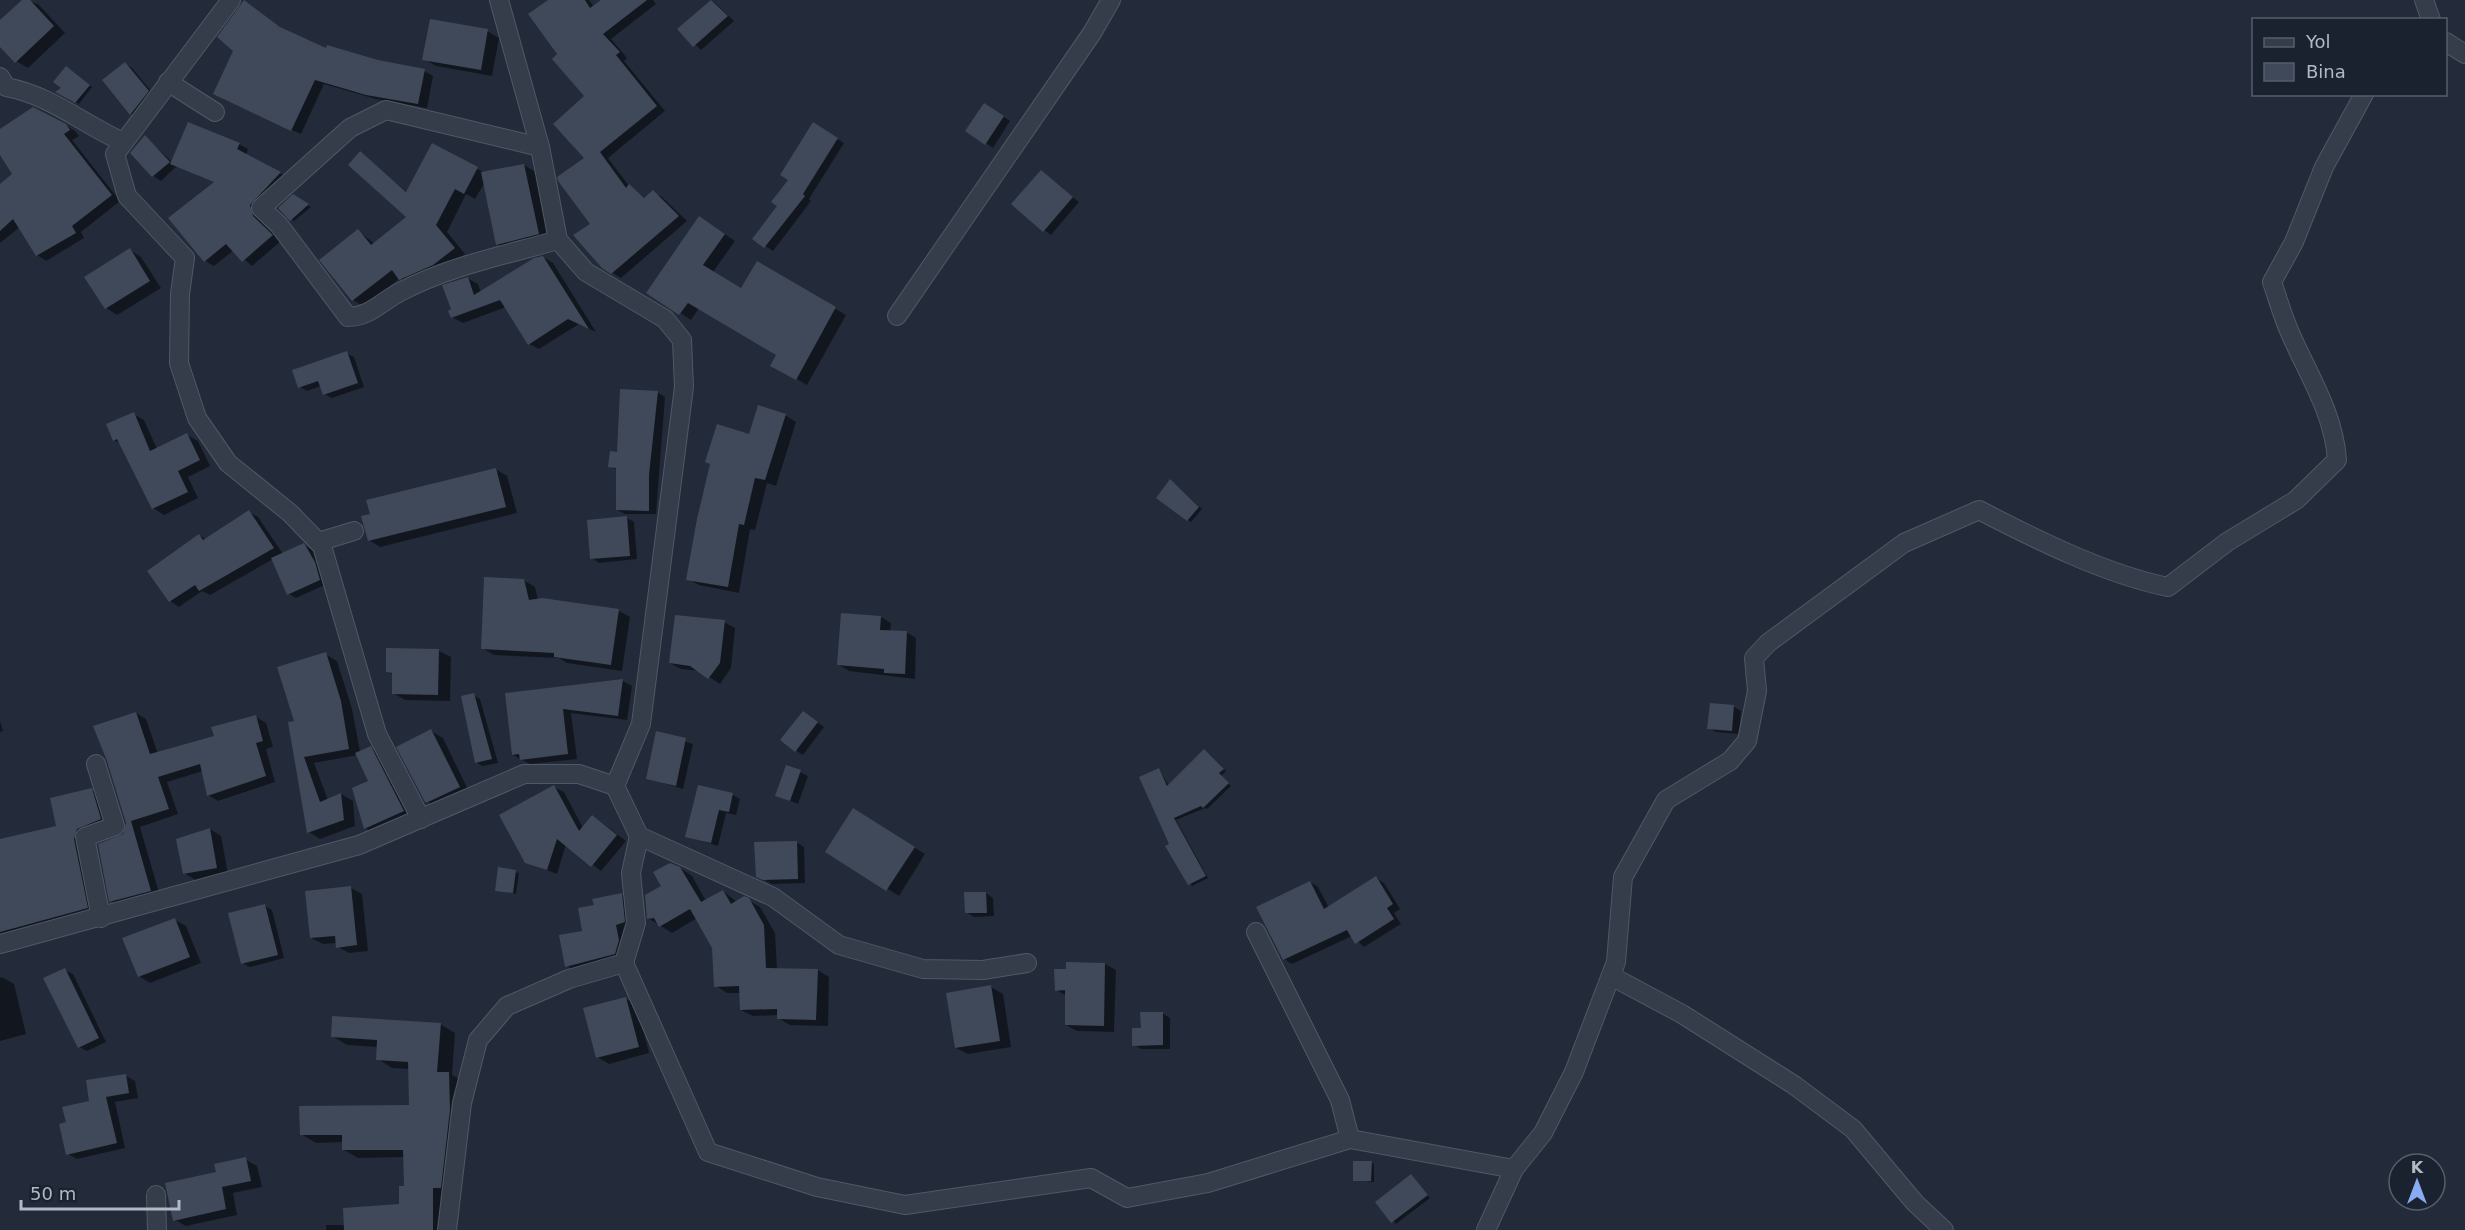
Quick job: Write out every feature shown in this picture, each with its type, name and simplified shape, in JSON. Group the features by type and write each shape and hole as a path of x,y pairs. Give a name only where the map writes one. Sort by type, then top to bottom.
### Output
{"street":[{"path":"231,0 115,154 127,196 185,258 180,294 179,363 197,418 228,463 290,513 322,546 377,734 421,819"},
{"path":"500,0 540,147 558,240 586,272 665,319 682,340 684,387 641,724 615,786"},
{"path":"897,316 1085,43 1111,0"},
{"path":"2447,43 2465,54"},
{"path":"0,77 6,87 26,91 55,104 91,128 123,142"},
{"path":"168,82 215,112"},
{"path":"1486,1230 1514,1168 1543,1133 1574,1072 1616,962 1623,877 1666,800 1730,761 1747,741 1757,691 1754,658 1768,643 1904,543 1979,510 2025,534 2144,582 2168,587 2227,542 2296,500 2337,460 2336,438 2315,382 2290,333 2272,282 2294,242 2324,167 2363,96"},
{"path":"540,147 386,110 350,128 261,208 279,225 348,317 362,317 401,292 434,276 558,240"},
{"path":"318,542 354,531"},
{"path":"96,764 115,826 85,837 101,918"},
{"path":"0,944 359,845 524,774 579,774 615,786 639,836 632,873 636,923 624,963 708,1152 817,1187 905,1205 1092,1178 1127,1197 1208,1183 1350,1139 1514,1168"},
{"path":"639,836 772,897 839,945 923,969 983,970 1027,963"},
{"path":"1256,932 1340,1100 1350,1139"},
{"path":"447,1230 462,1102 478,1040 507,1006 569,979 624,963"},
{"path":"1611,976 1682,1014 1794,1085 1853,1129 1916,1203 1944,1230"},
{"path":"156,1195 157,1230"}],"building":[{"path":"22,0 30,0 54,26 15,63 0,47 0,20"},
{"path":"244,0 280,27 326,48 327,45 378,60 425,69 418,104 366,95 315,80 291,131 213,94 233,51 217,37"},
{"path":"548,0 585,0 590,8 601,0 647,0 603,34 620,52 616,55 657,106 600,152 626,188 629,184 644,198 653,190 679,216 611,274 602,268 573,235 590,224 557,177 584,158 553,124 584,96 552,59 557,54 528,14"},
{"path":"711,0 728,16 693,47 677,29"},
{"path":"430,19 488,29 481,70 422,60"},
{"path":"125,62 149,91 130,115 102,80"},
{"path":"66,66 90,85 75,103 55,92 61,88 53,82"},
{"path":"984,103 1004,116 985,145 965,131"},
{"path":"33,107 66,124 70,130 64,134 112,195 72,226 76,233 36,256 13,219 0,231 0,184 12,174 0,155 0,129"},
{"path":"188,122 240,143 237,149 281,172 250,205 253,216 273,235 242,262 226,244 204,262 168,218 214,182 170,164"},
{"path":"813,122 838,138 803,194 805,196 764,248 752,239 777,206 771,202 788,180 780,175"},
{"path":"145,135 170,162 152,177 130,153"},
{"path":"432,143 478,167 464,194 455,189 436,225 455,248 433,265 399,280 392,270 352,301 319,260 358,229 371,245 406,217 348,165 360,151 406,192"},
{"path":"524,164 539,234 496,245 481,172"},
{"path":"1041,170 1073,197 1043,232 1011,204"},
{"path":"293,194 309,204 290,221 278,208"},
{"path":"699,216 725,234 703,265 741,288 757,261 836,307 796,380 770,366 776,355 688,303 679,315 646,293"},
{"path":"130,248 150,281 105,309 84,277"},
{"path":"543,256 589,329 568,319 528,345 500,300 451,318 448,311 451,309 442,285 468,277 474,295 534,258"},
{"path":"347,351 358,383 323,395 318,381 298,388 292,370"},
{"path":"620,389 658,391 649,475 649,511 616,510 616,468 608,467 610,451 617,452"},
{"path":"758,405 786,414 765,480 755,478 744,525 739,524 728,587 686,580 710,464 705,462 717,424 749,434"},
{"path":"134,412 150,451 187,433 200,460 178,471 188,492 152,509 117,439 113,441 106,424"},
{"path":"496,468 506,507 368,541 361,516 370,514 366,500"},
{"path":"1170,479 1199,507 1187,521 1156,498"},
{"path":"249,510 274,548 199,591 195,585 169,602 147,571 199,534 203,540"},
{"path":"627,516 630,556 590,559 587,520"},
{"path":"304,543 315,562 320,580 287,595 271,558"},
{"path":"484,577 524,579 529,600 542,598 619,609 611,665 554,657 554,653 481,649"},
{"path":"841,613 881,616 880,630 907,631 905,674 884,673 884,669 837,665"},
{"path":"675,615 725,620 720,663 708,679 690,666 669,663"},
{"path":"386,648 439,649 438,695 392,694 392,673 386,672"},
{"path":"326,652 341,701 349,749 304,757 320,802 341,793 344,820 307,833 288,722 294,721 277,667"},
{"path":"623,679 618,716 563,709 568,754 520,760 519,754 512,755 505,693"},
{"path":"474,693 492,759 475,763 461,696"},
{"path":"1710,703 1734,705 1732,731 1707,729"},
{"path":"803,711 818,722 795,752 780,740"},
{"path":"136,712 150,754 214,736 211,727 256,715 263,741 256,743 266,776 207,796 200,764 158,777 169,809 131,821 151,891 109,902 98,844 123,834 126,823 107,761 93,726"},
{"path":"431,729 460,787 425,802 396,747"},
{"path":"656,731 686,738 676,786 646,779"},
{"path":"371,746 404,811 364,829 352,788 368,781 355,753"},
{"path":"1204,749 1224,769 1219,773 1229,783 1203,808 1201,806 1174,818 1206,876 1188,885 1165,846 1169,844 1139,777 1159,768 1167,786"},
{"path":"786,765 801,770 790,801 775,796"},
{"path":"554,785 579,831 592,815 617,835 591,867 557,839 547,870 525,863 499,815"},
{"path":"698,785 733,793 729,812 719,810 711,843 685,837"},
{"path":"92,788 101,819 77,829 74,839 88,908 0,932 0,839 56,826 50,798"},
{"path":"853,808 915,847 886,891 825,852"},
{"path":"210,828 217,868 183,874 176,839"},
{"path":"797,841 798,879 763,880 756,877 754,842"},
{"path":"670,863 680,867 701,902 723,890 731,904 744,896 749,898 764,925 766,968 818,969 816,1020 777,1019 777,1009 740,1010 739,986 714,987 712,948 690,909 659,927 654,918 647,919 645,895 661,886 653,872"},
{"path":"498,867 516,870 513,893 495,891"},
{"path":"1376,876 1393,904 1387,908 1394,919 1355,944 1347,930 1283,960 1256,907 1310,881 1324,909"},
{"path":"351,886 357,945 336,948 335,936 310,938 305,891"},
{"path":"964,892 986,892 987,913 965,913"},
{"path":"622,893 625,922 616,925 619,940 615,954 565,967 559,935 582,931 578,908 594,905 592,899"},
{"path":"265,904 278,955 241,964 228,913"},
{"path":"175,918 190,957 138,977 122,938"},
{"path":"1066,962 1105,963 1104,1026 1065,1025 1065,990 1055,991 1054,969 1066,969"},
{"path":"65,968 99,1038 78,1048 43,978"},
{"path":"991,985 1000,1041 955,1048 946,993"},
{"path":"626,997 639,1047 596,1058 583,1008"},
{"path":"1140,1012 1163,1012 1163,1045 1132,1046 1132,1028 1141,1028"},
{"path":"332,1016 441,1023 437,1072 449,1072 450,1110 441,1188 433,1188 433,1230 344,1230 343,1208 399,1204 399,1186 404,1186 403,1150 342,1150 342,1135 300,1135 299,1106 409,1105 408,1062 376,1060 377,1040 331,1037"},
{"path":"126,1074 129,1093 106,1097 117,1143 66,1155 59,1124 66,1122 62,1107 89,1101 86,1080"},
{"path":"246,1157 251,1181 222,1187 226,1209 173,1221 165,1183 216,1172 214,1164"},
{"path":"1353,1161 1372,1161 1371,1181 1353,1181"},
{"path":"1411,1174 1428,1195 1391,1223 1375,1202"}]}
